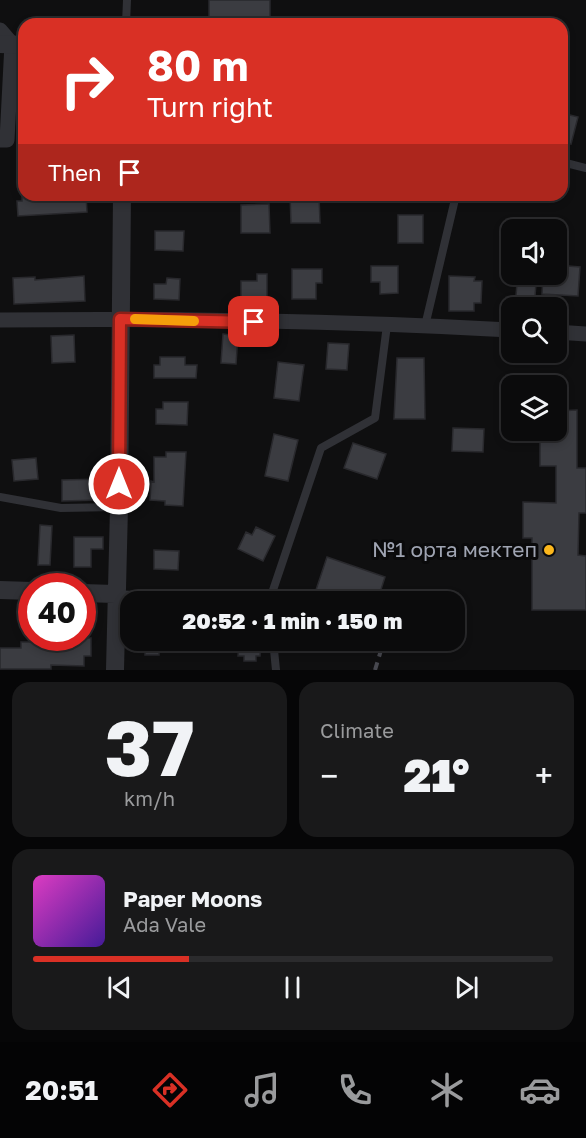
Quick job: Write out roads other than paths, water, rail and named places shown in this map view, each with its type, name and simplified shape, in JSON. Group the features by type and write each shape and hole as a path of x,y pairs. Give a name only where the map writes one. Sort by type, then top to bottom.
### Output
{"street":[{"path":"0,30 12,45 8,140 0,140"},
{"path":"115,670 122,201"},
{"path":"0,320 120,319 501,329"},
{"path":"567,333 586,334"},
{"path":"0,590 18,591"},
{"path":"96,593 115,594"}],"lane":[{"path":"126,18 128,0"},
{"path":"568,164 586,168"},
{"path":"425,326 455,201"},
{"path":"273,591 321,448 375,418 387,325"},
{"path":"0,497 61,508 119,507"},
{"path":"115,594 120,594"},
{"path":"274,651 276,670"}],"railway":[{"path":"375,670 381,651"}],"place":[{"name":"№1 орта мектеп","path":"549,550"}]}
